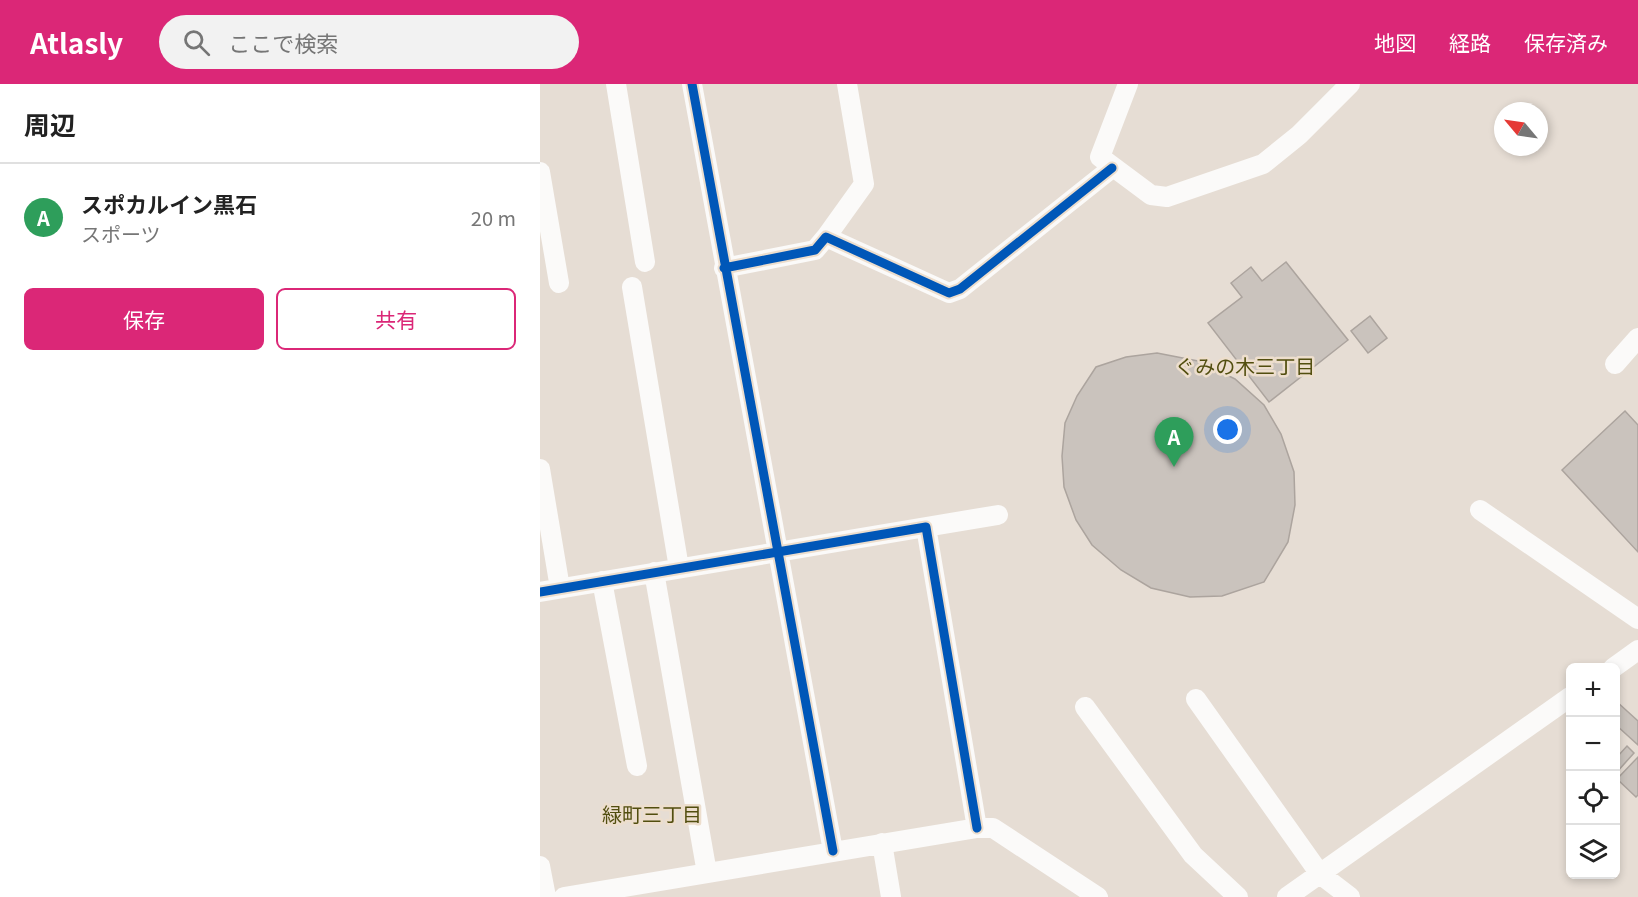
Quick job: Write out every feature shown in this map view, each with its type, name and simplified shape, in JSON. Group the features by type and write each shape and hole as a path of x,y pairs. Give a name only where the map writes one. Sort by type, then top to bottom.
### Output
{"street":[{"path":"616,84 645,262"},
{"path":"692,84 833,851"},
{"path":"724,268 814,250 826,237 864,183 847,84"},
{"path":"1128,84 1100,157 1151,195 1167,198 1263,165 1299,135 1350,84"},
{"path":"826,237 949,293 960,289 1112,168"},
{"path":"540,172 559,283"},
{"path":"632,287 679,568"},
{"path":"1615,364 1638,338"},
{"path":"540,469 560,588"},
{"path":"1480,510 1638,619"},
{"path":"540,592 998,514"},
{"path":"926,527 977,828"},
{"path":"654,572 707,873"},
{"path":"602,581 637,766"},
{"path":"1620,663 1638,650"},
{"path":"1196,699 1320,874 1350,897"},
{"path":"1287,897 1566,700"},
{"path":"1085,707 1193,855 1238,897"},
{"path":"564,897 882,843 977,828 993,828 1098,897"},
{"path":"882,843 891,897"},
{"path":"540,866 546,897"}],"building":[{"path":"1286,262 1348,340 1269,402 1208,323 1242,297 1231,283 1251,267 1262,281"},
{"path":"1370,316 1387,338 1368,353 1351,331"},
{"path":"1157,353 1198,361 1235,379 1264,405 1281,434 1294,472 1295,505 1288,542 1264,582 1222,596 1190,597 1151,588 1121,570 1092,545 1076,520 1064,487 1062,456 1065,423 1077,396 1096,367 1126,357"},
{"path":"1625,411 1638,425 1638,552 1562,470"},
{"path":"1620,705 1638,721 1638,745 1620,729"},
{"path":"1627,746 1634,753 1620,769 1620,754"},
{"path":"1638,757 1638,795 1636,797 1620,782 1620,776"}],"cycle path":[{"path":"692,84 833,851"},
{"path":"724,268 815,250 826,237 949,293 960,289 1112,168"},
{"path":"540,592 926,527 977,828"}],"place":[{"name":"スポカルイン黒石","path":"1174,467"}],"district":[{"name":"ぐみの木三丁目","path":"1245,365"},
{"name":"緑町三丁目","path":"652,813"}]}
